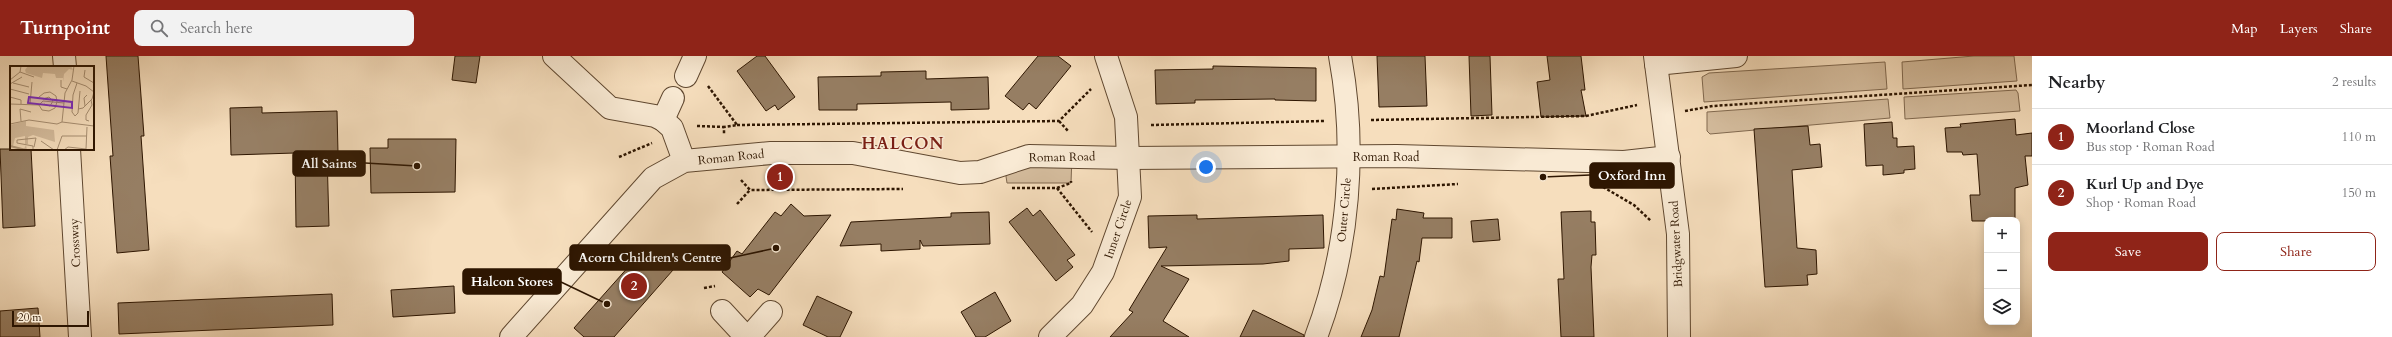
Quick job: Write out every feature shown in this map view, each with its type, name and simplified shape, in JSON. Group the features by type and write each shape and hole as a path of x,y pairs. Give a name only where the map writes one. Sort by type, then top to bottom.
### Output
{"street":[{"path":"64,56 65,66"},
{"path":"554,56 610,108 655,116 663,120 672,128 684,161"},
{"path":"686,76 695,56"},
{"name":"Outer Circle","path":"1316,337 1328,306 1337,268 1346,190 1348,157 1345,84 1340,56"},
{"path":"1656,60 1736,56"},
{"name":"Bridgwater Road","path":"1656,60 1669,158 1678,248 1679,337"},
{"name":"Inner Circle","path":"1050,337 1082,305 1103,272 1130,197 1126,118 1108,63"},
{"path":"663,120 673,98"},
{"name":"Crossway","path":"70,150 80,337"},
{"name":"Roman Road","path":"511,337 653,178 684,161 771,153 853,153 960,173 980,172 1029,156 1128,158 1397,156 1624,162 1669,158"},
{"path":"722,311 746,337"},
{"path":"750,337 771,312"}],"path":[{"path":"693,126 724,127 737,125 1058,122 1108,63"},
{"path":"686,76 702,79 737,125"},
{"path":"1663,114 1713,106 2032,85"},
{"path":"724,127 722,158 750,190"},
{"path":"1346,190 1461,184"},
{"path":"1599,185 1634,205 1678,248"},
{"path":"1010,188 1057,188 1110,255"},
{"path":"737,204 750,190 906,189"}],"shaded area":[{"path":"1974,56 2014,56 2017,81 1903,89 1902,62"},
{"path":"1885,62 1887,89 1704,102 1702,77 1709,73"},
{"path":"2016,90 2018,93 2020,111 1905,119 1904,97"},
{"path":"1888,99 1890,118 1710,134 1707,131 1707,112"},
{"path":"1072,156 1071,183 1007,183 1004,163"}],"building":[{"path":"106,56 138,56 144,136 141,136 149,250 117,253 110,156 113,156"},
{"path":"455,56 480,56 476,83 452,80"},
{"path":"757,56 765,56 795,97 778,110 775,105 766,111 737,71"},
{"path":"1038,56 1058,56 1071,66 1036,109 1029,103 1023,110 1005,96"},
{"path":"1377,56 1425,56 1427,106 1379,107"},
{"path":"1469,56 1490,56 1492,115 1471,116"},
{"path":"1547,56 1581,56 1585,90 1581,90 1586,116 1541,117 1537,82 1550,80"},
{"path":"1213,66 1316,68 1316,101 1275,99 1195,100 1195,103 1156,104 1155,70 1213,69"},
{"path":"926,71 926,79 988,77 989,109 951,110 951,102 857,104 857,110 819,110 818,77 881,76 881,72"},
{"path":"262,107 262,113 337,111 338,153 327,153 329,226 296,227 295,153 231,155 230,108"},
{"path":"2015,119 2016,135 2032,133 2032,156 2025,156 2028,185 2015,188 2015,217 1984,217 1984,221 1972,221 1970,195 1980,195 1977,154 1963,155 1962,152 1947,152 1945,128 1961,127 1960,124"},
{"path":"1892,122 1893,138 1897,138 1897,147 1914,146 1915,169 1904,170 1904,173 1883,175 1883,165 1866,166 1864,124"},
{"path":"1808,126 1810,145 1820,144 1822,167 1792,170 1797,248 1816,250 1817,274 1807,275 1808,285 1765,287 1754,129"},
{"path":"388,139 456,139 455,192 371,193 370,148 388,148"},
{"path":"0,149 31,150 35,226 3,228"},
{"path":"791,204 804,216 831,215 769,295 758,289 750,297 722,272 737,251 742,254 775,212 781,216"},
{"path":"1027,208 1033,216 1040,210 1075,255 1067,260 1073,267 1056,281 1009,222"},
{"path":"1397,209 1424,213 1423,218 1452,218 1452,238 1422,238 1419,262 1417,261 1399,337 1361,337 1372,310 1380,276 1384,277 1392,219 1396,220"},
{"path":"1591,211 1591,222 1595,222 1596,255 1592,255 1591,267 1594,337 1561,337 1558,279 1564,279 1561,212"},
{"path":"989,212 990,244 923,246 920,240 920,249 881,251 881,244 840,246 851,222 951,217 951,213"},
{"path":"1197,215 1197,219 1323,215 1324,248 1289,249 1289,261 1263,264 1161,266 1189,279 1163,321 1189,337 1110,337 1133,312 1129,310 1167,247 1149,248 1148,216"},
{"path":"1498,219 1500,240 1473,242 1471,221"},
{"path":"647,246 673,270 614,337 584,337 574,328"},
{"path":"454,286 455,313 393,317 391,290"},
{"path":"995,292 1011,321 985,337 976,337 961,312"},
{"path":"332,294 333,325 119,334 118,303"},
{"path":"817,296 852,312 840,337 828,337 803,325"},
{"path":"38,308 40,337 0,337 0,311"},
{"path":"1253,310 1304,335 1304,337 1240,337"}],"place":[{"name":"All Saints","path":"417,166"},
{"name":"Moorland Close","path":"780,177"},
{"name":"Oxford Inn","path":"1543,177"},
{"name":"Acorn Children's Centre","path":"776,248"},
{"name":"Kurl Up and Dye","path":"634,286"},
{"name":"Halcon Stores","path":"607,304"}],"district":[{"name":"HALCON","path":"903,143"}]}
